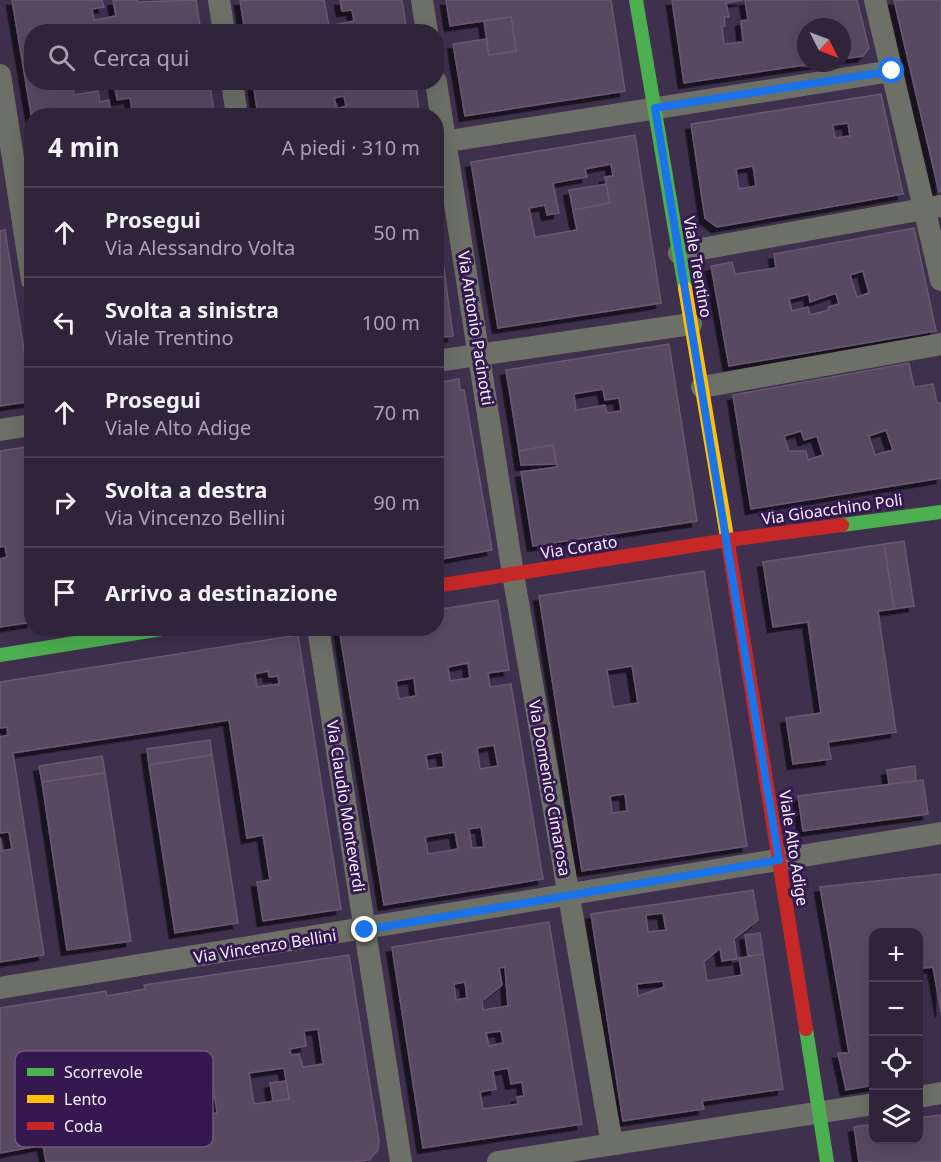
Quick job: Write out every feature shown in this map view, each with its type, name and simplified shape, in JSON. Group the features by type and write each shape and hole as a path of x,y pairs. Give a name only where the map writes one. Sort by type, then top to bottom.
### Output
{"street":[{"path":"219,0 223,24"},
{"path":"422,0 426,24"},
{"name":"Viale Trentino","path":"636,0 728,540"},
{"path":"875,0 892,71 933,207 941,280"},
{"path":"444,142 892,71"},
{"path":"0,75 17,209 24,242"},
{"path":"233,90 236,108"},
{"name":"Via Antonio Pacinotti","path":"437,90 438,108"},
{"name":"Via Antonio Pacinotti","path":"444,158 480,355 513,574"},
{"path":"679,253 933,207"},
{"path":"444,360 691,324"},
{"path":"702,387 941,344"},
{"path":"0,430 24,426"},
{"name":"Via Gioacchino Poli","path":"728,540 941,512"},
{"name":"Via Corato","path":"444,585 728,540"},
{"name":"Viale Alto Adige","path":"728,540 827,1162"},
{"name":"Via Domenico Cimarosa","path":"513,574 612,1144"},
{"path":"0,655 82,636"},
{"name":"Via Claudio Monteverdi","path":"319,636 401,1162"},
{"name":"Via Vincenzo Bellini","path":"0,988 365,930 941,833"},
{"path":"923,1095 941,1093"},
{"path":"498,1162 869,1105"}],"building":[{"path":"12,0 102,0 104,7 92,9 94,20 116,16 113,0 137,0 138,2 196,0 200,24 24,24 24,72"},
{"path":"240,0 324,0 329,24 244,24"},
{"path":"340,0 402,0 406,24 339,24 354,21 352,10 342,11"},
{"path":"446,0 611,0 625,91 465,116 453,44 486,39 489,55 516,51 511,17 450,26"},
{"path":"672,0 743,0 726,3 729,17 724,17 725,26 722,26 724,44 743,42 741,21 748,20 745,0 857,0 869,48 863,56 851,58 851,18 797,18 797,66 684,83"},
{"path":"894,0 941,0 941,191 939,192"},
{"path":"511,17 516,51 489,55 484,21"},
{"path":"27,90 73,90 74,95 98,91 100,102 109,100 110,108 30,108"},
{"path":"115,90 210,90 214,108 132,108 130,98 117,100"},
{"path":"254,90 416,90 419,108 340,108 346,106 344,96 334,98 337,108 257,108"},
{"path":"881,94 903,194 717,227 705,218 691,124","holes":["848,123 850,136 835,138 833,125","753,166 756,186 739,189 736,169"]},
{"path":"635,135 661,303 498,328 471,162","holes":["611,164 613,176 605,177 610,203 573,210 577,230 535,237 529,208 545,205 547,215 559,213 553,183 587,177 585,169"]},
{"path":"606,184 610,203 573,210 569,190"},
{"path":"914,228 936,331 729,366 711,266 732,262 735,274 776,268 774,254","holes":["863,271 869,293 857,297 850,275","836,293 839,304 828,307 829,310 810,315 808,307 792,311 789,299 809,294 810,302"]},
{"path":"5,230 24,350 24,402 0,406 0,231"},
{"path":"444,269 453,336 444,337"},
{"path":"669,344 697,521 533,546 521,472 557,467 553,445 519,451 506,370","holes":["603,389 605,400 619,398 621,411 607,413 605,405 576,410 574,394"]},
{"path":"909,363 914,387 933,384 937,403 941,403 941,478 751,509 733,395","holes":["886,430 893,450 875,455 869,436","801,431 804,440 817,436 823,455 808,460 806,451 789,451 784,436"]},
{"path":"459,379 460,390 464,390 492,550 444,559 444,382"},
{"path":"553,445 556,464 521,465 519,451"},
{"path":"24,447 24,623 0,627 0,559 7,557 5,546 0,547 0,451"},
{"path":"904,541 914,606 894,609 884,544"},
{"path":"884,544 894,609 878,611 896,732 828,742 831,759 793,764 786,718 821,713 808,622 773,627 763,562"},
{"path":"704,571 747,846 582,871 539,596","holes":["632,666 638,703 613,707 607,670","625,794 627,811 612,813 610,796"]},
{"path":"498,600 509,670 488,673 490,687 511,684 543,879 384,905 340,636 444,636 444,609","holes":["468,663 470,678 450,681 448,667","414,678 416,696 399,699 396,681","494,745 498,766 480,769 477,748","442,752 444,767 428,769 426,755","481,827 484,847 472,848 469,829","455,832 458,849 428,854 425,837"]},
{"path":"298,636 341,909 263,921 257,882 270,880 263,835 247,838 229,720 13,753 44,955 0,962 0,837 2,851 12,849 9,832 0,833 0,737 8,735 7,727 0,728 0,682","holes":["268,671 269,677 278,676 279,684 257,687 255,674"]},
{"path":"210,740 212,755 149,765 147,749"},
{"path":"212,755 238,923 175,933 149,765"},
{"path":"102,756 105,773 42,782 39,766"},
{"path":"915,766 916,781 889,784 887,770"},
{"path":"105,773 131,941 67,950 42,782"},
{"path":"923,780 928,814 803,831 798,796"},
{"path":"941,874 941,1012 933,967 923,968 923,928 869,928 869,1086 846,1090 838,1053 849,1053 820,887"},
{"path":"753,890 758,920 734,939 737,959 722,961 720,948 704,962 707,981 742,975 739,958 763,954 783,1089 702,1101 704,1109 623,1121 591,914","holes":["663,913 666,930 648,932 646,915","663,981 664,987 638,996 637,984"]},
{"path":"549,922 582,1124 423,1148 392,947","holes":["505,967 508,1006 483,1010 482,1001 502,985 499,968","465,982 467,998 456,1000 454,984","501,1031 503,1043 489,1046 486,1033","508,1068 511,1084 522,1082 524,1096 517,1097 518,1104 483,1109 480,1092 496,1089 493,1071"]},
{"path":"760,933 763,954 748,956 745,935"},
{"path":"349,955 379,1141 378,1150 369,1160 353,1162 46,1162 43,1147 213,1147 213,1114 217,1113 213,1084 213,1051 15,1051 15,1147 32,1147 0,1153 0,1008 106,991 107,996 146,989 144,985","holes":["318,1029 323,1064 303,1067 299,1054 291,1055 290,1049 306,1046 304,1031","284,1068 289,1099 254,1104 249,1073"]},
{"path":"286,1081 289,1099 273,1101 270,1083"},
{"path":"941,1115 941,1162 859,1162 854,1127 869,1125 869,1144 923,1144 923,1117"}],"traffic: fast":[{"path":"636,0 685,288"},
{"path":"842,525 941,512"},
{"path":"0,655 118,636"},
{"path":"806,1029 827,1162"}],"traffic: slow":[{"path":"685,288 728,543"}],"traffic: jam":[{"path":"444,585 728,540 842,525"},
{"path":"728,543 806,1029"}],"route":[{"path":"365,930 779,860 655,108 892,71"}]}
